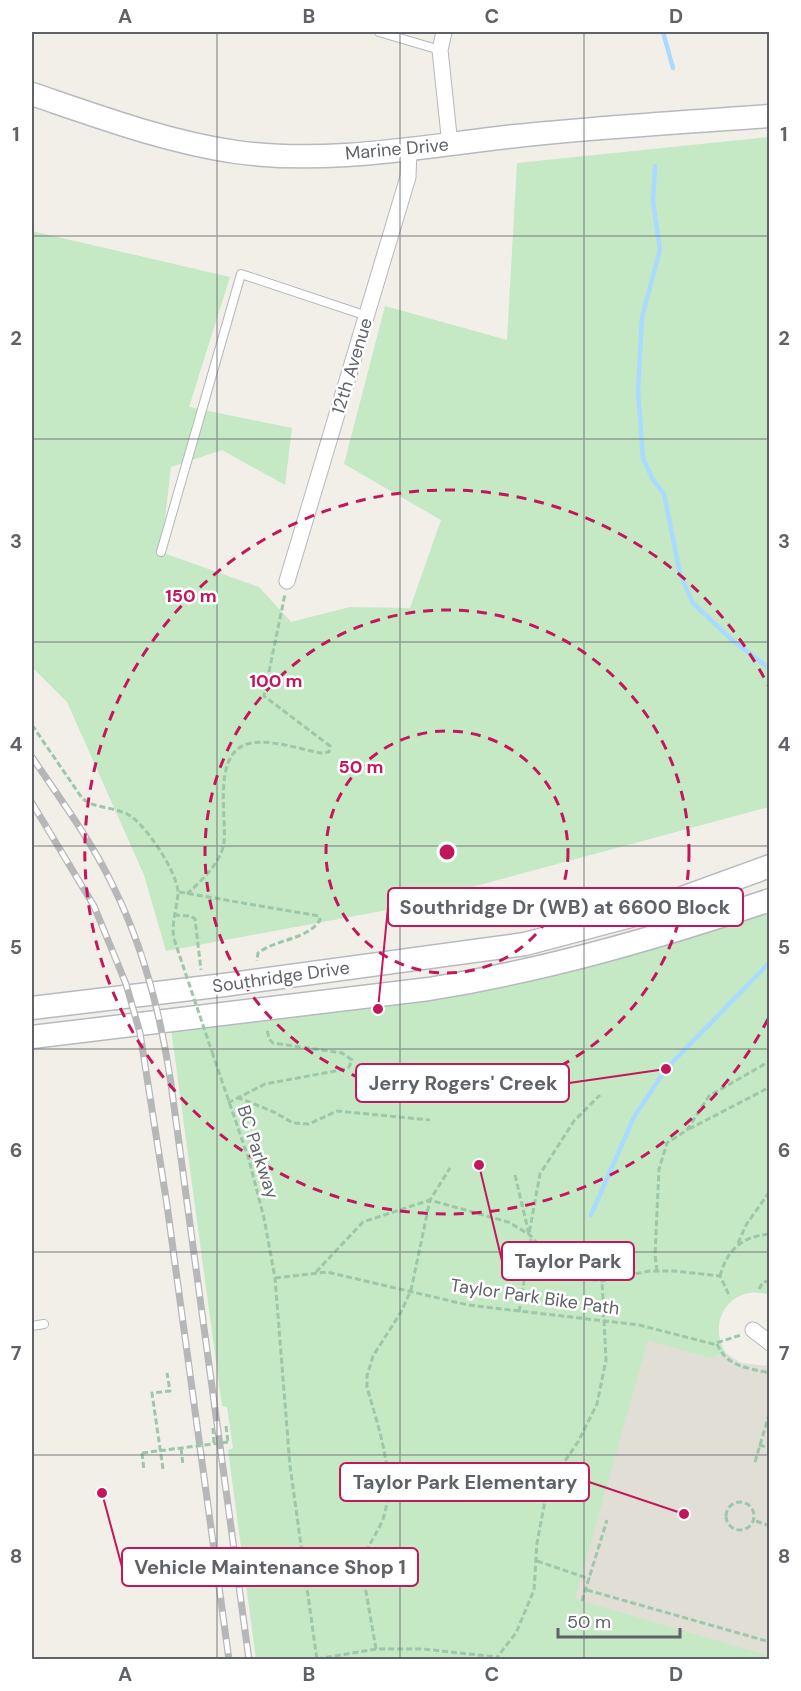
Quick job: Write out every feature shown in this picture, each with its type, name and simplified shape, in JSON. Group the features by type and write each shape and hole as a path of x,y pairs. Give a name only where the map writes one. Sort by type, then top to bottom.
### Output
{"main road":[{"name":"Marine Drive","path":"32,94 134,127 236,152 298,155 410,150 592,128 770,116"},
{"name":"Southridge Drive","path":"32,1008 224,985 525,944 638,914 770,866"},
{"name":"Southridge Drive","path":"32,1037 418,991 492,979 666,935 770,900"}],"street":[{"path":"444,32 440,50 450,145"},
{"name":"12th Avenue","path":"288,581 410,171 410,150"},
{"path":"753,1330 770,1343"}],"lane":[{"path":"379,32 440,50"},
{"path":"161,552 241,274 367,316"},
{"path":"32,1326 44,1324"}],"path":[{"path":"186,894 204,878 224,843 222,791 226,771 240,748 248,744 266,743 321,753 329,752 330,747 264,696 288,581"},
{"name":"BC Parkway","path":"32,725 82,798 90,805 117,809 132,817 145,830 175,873 178,892 172,927 174,939 249,1160 264,1218 275,1278 290,1466 317,1659"},
{"path":"178,892 319,916 320,920 314,928 266,947 258,953 256,966"},
{"path":"174,915 191,916 195,919 201,972"},
{"path":"228,1103 265,1084 349,1067 352,1060 342,1053 273,1043 266,1029 278,1027"},
{"path":"687,1130 710,1096 770,1061"},
{"path":"657,1271 655,1255 659,1169 667,1143 687,1130 770,1087"},
{"path":"519,1312 540,1174 574,1121 600,1095"},
{"path":"237,1097 274,1112 293,1123 309,1124 338,1111 430,1120"},
{"path":"376,1649 362,1569 364,1553 382,1520 387,1481 385,1456 367,1387 367,1376 373,1356 401,1312 411,1290 430,1200 450,1168"},
{"path":"515,1174 530,1237"},
{"path":"730,1298 720,1276 724,1262 770,1191"},
{"path":"316,1272 363,1222 430,1200 508,1222 530,1237 556,1264 581,1278 602,1281 657,1271 720,1276"},
{"path":"738,1243 770,1234"},
{"name":"Taylor Park Bike Path","path":"275,1278 316,1272 411,1290 468,1305 639,1324 717,1344"},
{"path":"317,1659 376,1649 423,1649 496,1658 516,1633 534,1590 537,1542 545,1500 554,1477 578,1442 597,1404 606,1360 602,1281"},
{"path":"759,1289 763,1282 770,1281"},
{"path":"753,1330 717,1344 722,1355 732,1363 770,1374"},
{"path":"163,1469 152,1393 170,1391 167,1373"},
{"path":"754,1462 770,1411"},
{"path":"144,1471 142,1453 228,1442 226,1426"},
{"path":"213,1428 214,1444"},
{"path":"759,1445 770,1448"},
{"path":"181,1448 183,1465"},
{"path":"734,1503 744,1503 752,1508 756,1521 746,1530 728,1525 725,1518 728,1508 734,1503"},
{"path":"582,1601 608,1520"},
{"path":"756,1521 770,1526"},
{"path":"364,1553 374,1554"},
{"path":"537,1561 590,1579"},
{"path":"587,1590 770,1642"}],"shaded area":[{"path":"648,1339 709,1358 726,1353 741,1363 769,1366 769,1659 557,1660"}],"green space":[{"path":"769,137 769,807 387,910 166,951 144,875 67,702 32,667 32,231 230,277 189,407 292,428 285,485 222,450 171,467 161,552 259,587 291,622 350,607 410,608 441,520 344,464 385,306 507,340 517,163"},
{"path":"769,911 769,1295 756,1292 744,1294 734,1299 726,1307 719,1329 720,1341 726,1353 709,1358 648,1340 575,1599 769,1656 769,1659 256,1659 228,1450 233,1448 227,1407 222,1406 171,1029 385,1006 513,985 642,952"}],"waterway":[{"path":"663,32 673,68"},
{"path":"655,166 653,201 660,250 642,317 638,392 643,458 652,478 664,494 680,574 693,603 732,640 770,669"},
{"path":"770,732 770,766"},
{"path":"591,1215 634,1117 666,1069 770,962"}],"railway":[{"path":"32,757 85,836 113,886 134,934 150,983 171,1084 249,1660"},
{"path":"32,803 94,906 126,984 140,1033 167,1205 229,1660"}],"place":[{"name":"Southridge Dr (WB) at 6600 Block","path":"378,1009"},
{"name":"Jerry Rogers' Creek","path":"666,1069"},
{"name":"Taylor Park","path":"479,1165"},
{"name":"Vehicle Maintenance Shop 1","path":"102,1493"},
{"name":"Taylor Park Elementary","path":"684,1514"}]}
